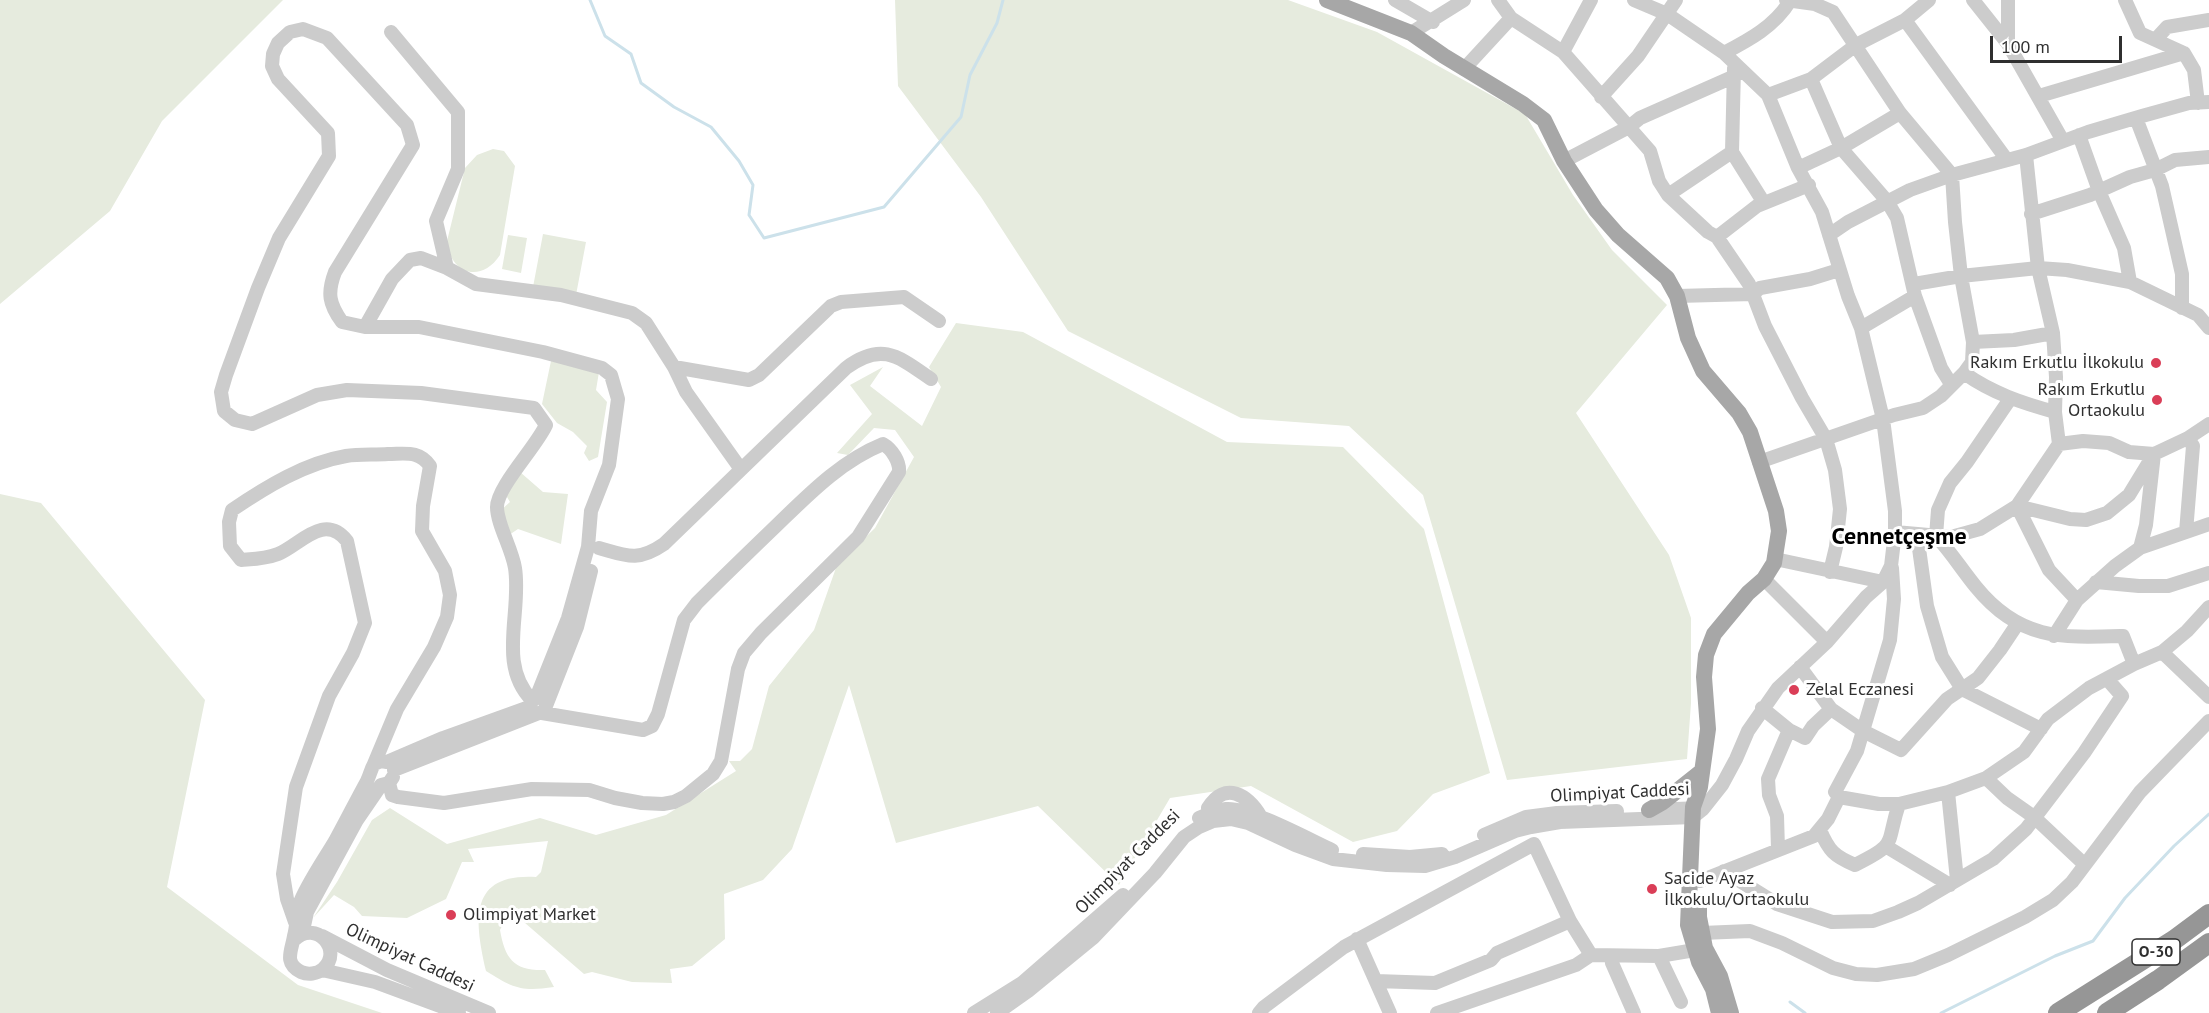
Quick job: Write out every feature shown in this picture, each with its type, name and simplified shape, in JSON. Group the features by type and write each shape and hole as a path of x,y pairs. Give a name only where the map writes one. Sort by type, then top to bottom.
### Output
{"highway":[{"name":"O-30","path":"2058,1013 2110,982 2209,915"},
{"name":"O-30","path":"2107,1013 2209,943"}],"main road":[{"path":"1327,0 1412,33 1464,69 1523,104 1544,120 1564,161 1596,210 1618,236 1667,278 1677,296 1688,338 1703,371 1739,413 1750,432 1776,511 1779,531 1774,563 1764,579 1748,593 1714,634 1706,655 1704,677 1708,729 1696,811 1688,925 1695,950 1713,989 1719,1013"},
{"path":"1649,810 1701,779"},
{"path":"1696,811 1700,881 1699,917 1705,948 1720,976 1731,1013"}],"street":[{"path":"1395,0 1432,21"},
{"path":"1412,33 1464,0"},
{"path":"1498,0 1510,18 1563,52 1650,151 1659,181 1668,195 1708,232 1717,237 1749,284 1768,332 1826,439 1835,470 1840,509 1836,547 1830,572"},
{"path":"1563,52 1591,0"},
{"path":"1634,0 1667,14 1768,95 1798,168 1822,212 1839,270 1861,328 1883,419 1892,481 1895,532 1891,566 1894,599 1890,640 1857,751 1835,792 1839,797 1879,804 1899,804 1948,792 1986,778 2024,752 2048,719 2089,688 2162,652 2206,616"},
{"path":"1601,96 1638,56 1676,0"},
{"path":"1564,161 1629,127 1640,118 1731,64 1747,42 1783,12 1788,0 1815,4 1833,12 1900,113 1952,175 1961,276 1973,342 1972,362 1941,396 1923,408 1907,411 1759,462"},
{"path":"1973,0 2008,44 2063,141"},
{"path":"2008,0 2008,44"},
{"path":"1829,235 1887,201 1952,175 2026,155 2079,135 2136,118 2189,103 2204,102 2194,70 2184,53 2140,33 2125,0"},
{"path":"1768,95 1811,79 1856,45 1905,20 1922,1"},
{"path":"1464,69 1510,18"},
{"path":"1905,20 2007,160"},
{"path":"2156,39 2167,27 2209,20"},
{"path":"383,773 392,795 444,802 532,789 584,789 642,803 675,802 686,796 712,774 721,761 738,669 744,653 761,633 858,537 899,472 899,465 893,454 883,444 844,466 813,490 697,603 684,620 658,714 652,726 643,730 537,706 522,690 512,662 516,604 515,568 497,506 501,491 540,439 546,425 534,408 421,393 347,390 317,394 252,424 235,420 224,411 221,392 225,375 258,288 279,238 329,156 328,133 278,79 272,66 273,54 278,43 290,32 303,28 327,38 407,125 412,136 413,145 335,272 330,284 332,309 342,322 365,327 419,327 543,352 602,368 611,375 618,399 609,465 591,511 594,549 576,627 537,706 383,773"},
{"path":"391,32 458,112 458,169 436,221 447,268"},
{"path":"2039,96 2184,53"},
{"path":"1731,64 1732,152 1764,203"},
{"path":"1811,79 1841,148 1887,201 1897,218 1914,290 1941,368 1951,384"},
{"path":"1798,168 1841,148 1900,113"},
{"path":"2136,118 2162,186 2182,274 2182,308"},
{"path":"2079,135 2099,191 2124,248 2130,282"},
{"path":"1668,195 1732,152"},
{"path":"1895,532 1951,537 1980,529 2017,506 2059,444 2055,412 2056,376 2053,333 2038,268 2026,155"},
{"path":"2031,214 2155,170 2175,160 2209,157"},
{"path":"1717,237 1764,203 1809,185"},
{"path":"365,327 393,279 410,260 422,258 447,268 476,284 561,295 632,313 646,323 692,399 740,468"},
{"path":"1861,328 1914,290 1961,276 2038,268 2067,270 2130,282 2182,308 2203,315 2209,328"},
{"path":"1677,296 1753,294 1760,288 1810,279 1839,270"},
{"path":"674,367 749,380 759,375 831,306 841,302 904,297 939,321"},
{"path":"1973,342 2014,340 2053,333"},
{"path":"594,549 631,557 652,553 860,357 874,353 889,355 904,361 931,379"},
{"path":"1964,373 2010,399 2055,412"},
{"path":"2010,399 1950,483 1938,510 1936,536 1955,557 1976,588 1994,606 2018,623 2026,628 2054,636 2123,636 2134,664"},
{"path":"2059,444 2083,441 2109,443 2129,452 2154,454 2188,438 2209,424"},
{"path":"2186,532 2193,446 2188,438"},
{"path":"303,933 289,955 293,965 306,973 317,972 328,962 330,948 325,939 303,933 287,899 283,874 296,788 329,696 353,653 365,623 347,541 339,531 311,532 280,553 261,559 241,560 230,546 232,510 258,493 314,465 347,456 411,454 424,458 430,466 423,506 422,531 446,571 450,595 447,617 434,647 397,709 383,773 307,912 303,933"},
{"path":"2017,506 2070,519 2086,519 2107,513 2129,495 2154,454"},
{"path":"2140,548 2146,525 2154,454"},
{"path":"2017,506 2049,570 2078,600"},
{"path":"2054,636 2078,600 2096,582 2140,548 2209,524"},
{"path":"1917,534 1927,606 1942,657 1962,689 2041,729"},
{"path":"1775,559 1883,582"},
{"path":"1696,811 1722,785 1737,759 1748,731 1762,708 1778,688 1827,642 1866,597 1883,582 1891,566"},
{"path":"2096,582 2168,586 2209,573"},
{"path":"1764,579 1827,642"},
{"path":"1800,667 1831,709 1863,731 1901,750 1947,699 1978,678 2018,623"},
{"path":"2162,652 2209,697"},
{"path":"1724,871 1777,904 1832,922 1873,921 1918,903 1993,859 2025,829 2084,753 2122,696 2107,679"},
{"path":"1762,708 1789,730 1805,738 1813,726 1831,709"},
{"path":"1702,933 1750,931 1782,943 1833,968 1856,974 1877,975 1914,969 1948,955 2053,900 2072,882 2140,792 2209,721"},
{"path":"1778,849 1777,816 1769,795 1768,779 1789,730"},
{"path":"1986,778 2007,798 2034,817 2084,864"},
{"path":"1948,792 1953,883"},
{"path":"1700,881 1814,836 1820,830 1839,797"},
{"path":"1820,830 1827,846 1838,857 1855,865 1887,847 1892,839 1899,804"},
{"name":"Olimpiyat Caddesi","path":"974,1013 1022,983 1133,886 1182,830 1198,818 1210,813 1227,809 1239,810 1261,817 1334,850 1410,857 1444,853 1526,817 1557,813 1696,811"},
{"name":"Olimpiyat Caddesi","path":"997,1013 1028,991 1094,937 1155,873 1184,837 1206,824 1231,819 1248,823 1295,845 1333,859 1387,865 1425,866 1455,857 1531,826 1696,811"},
{"path":"1210,813 1218,818 1231,819"},
{"path":"1258,1013 1272,1008 1344,946 1533,844 1570,921 1591,955"},
{"path":"1887,847 1953,883"},
{"path":"1376,981 1435,983 1491,960 1497,952 1570,921"},
{"name":"Olimpiyat Caddesi","path":"303,933 489,1013"},
{"path":"1357,939 1390,1013"},
{"path":"1437,1013 1576,964 1591,955 1659,956 1695,950"},
{"path":"1611,956 1634,1013"},
{"path":"1659,956 1681,1002"},
{"name":"Olimpiyat Caddesi","path":"321,970 375,982 459,1013"}],"shaded area":[{"path":"0,0 283,0 162,121 110,211 0,304"},
{"path":"895,0 1288,0 1377,32 1525,114 1573,195 1612,250 1667,305 1576,413 1669,555 1691,618 1691,703 1687,759 1507,780 1423,495 1349,426 1241,418 1068,331 981,197 898,86"},
{"path":"493,149 504,151 515,166 500,255 484,270 467,271 460,268 454,261 447,241 465,168 477,155"},
{"path":"543,234 586,242 576,295 533,287"},
{"path":"508,235 527,238 521,273 502,269"},
{"path":"956,323 1023,332 1227,442 1343,447 1424,529 1490,773 1433,794 1397,831 1353,842 1251,786 1170,798 1119,885 1038,806 896,843 849,685 792,849 763,880 724,894 725,939 692,966 670,969 672,983 632,982 592,972 584,974 510,910 500,930 508,956 518,965 534,970 545,970 554,987 525,989 511,985 486,971 479,935 481,904 487,892 498,883 514,878 536,877 541,872 548,841 468,849 474,862 462,862 446,899 407,918 362,916 354,907 334,895 313,918 337,882 372,820 390,808 447,844 540,818 596,835 666,815 736,771 729,761 740,761 752,749 769,686 814,630 837,565 875,528 914,457 895,430 874,428 848,455 837,453 872,414 850,385 883,367 870,386 922,426 941,387 929,367"},
{"path":"551,361 599,372 596,390 607,402 598,457 589,461 584,453 587,446 573,432 557,423 542,404"},
{"path":"520,472 543,492 568,494 561,544 518,529 509,535 500,511 510,502 504,492"},
{"path":"0,494 41,503 205,700 167,887 298,985 382,1013 0,1013"}],"waterway":[{"path":"590,0 605,36 631,54 641,83 674,107 711,127 739,161 753,185 749,215 764,238 884,207 961,117 970,75 997,23 1003,0"},
{"path":"1941,1013 2055,956 2093,941 2125,898 2174,846 2209,814"},
{"path":"1790,1002 1805,1013"}],"place":[{"name":"Rakım Erkutlu İlkokulu","path":"2156,363"},
{"name":"Rakım Erkutlu Ortaokulu","path":"2157,400"},
{"name":"Zelal Eczanesi","path":"1794,690"},
{"name":"Sacide Ayaz İlkokulu/Ortaokulu","path":"1652,889"},
{"name":"Olimpiyat Market","path":"451,915"}],"district":[{"name":"Cennetçeşme","path":"1899,537"}]}
